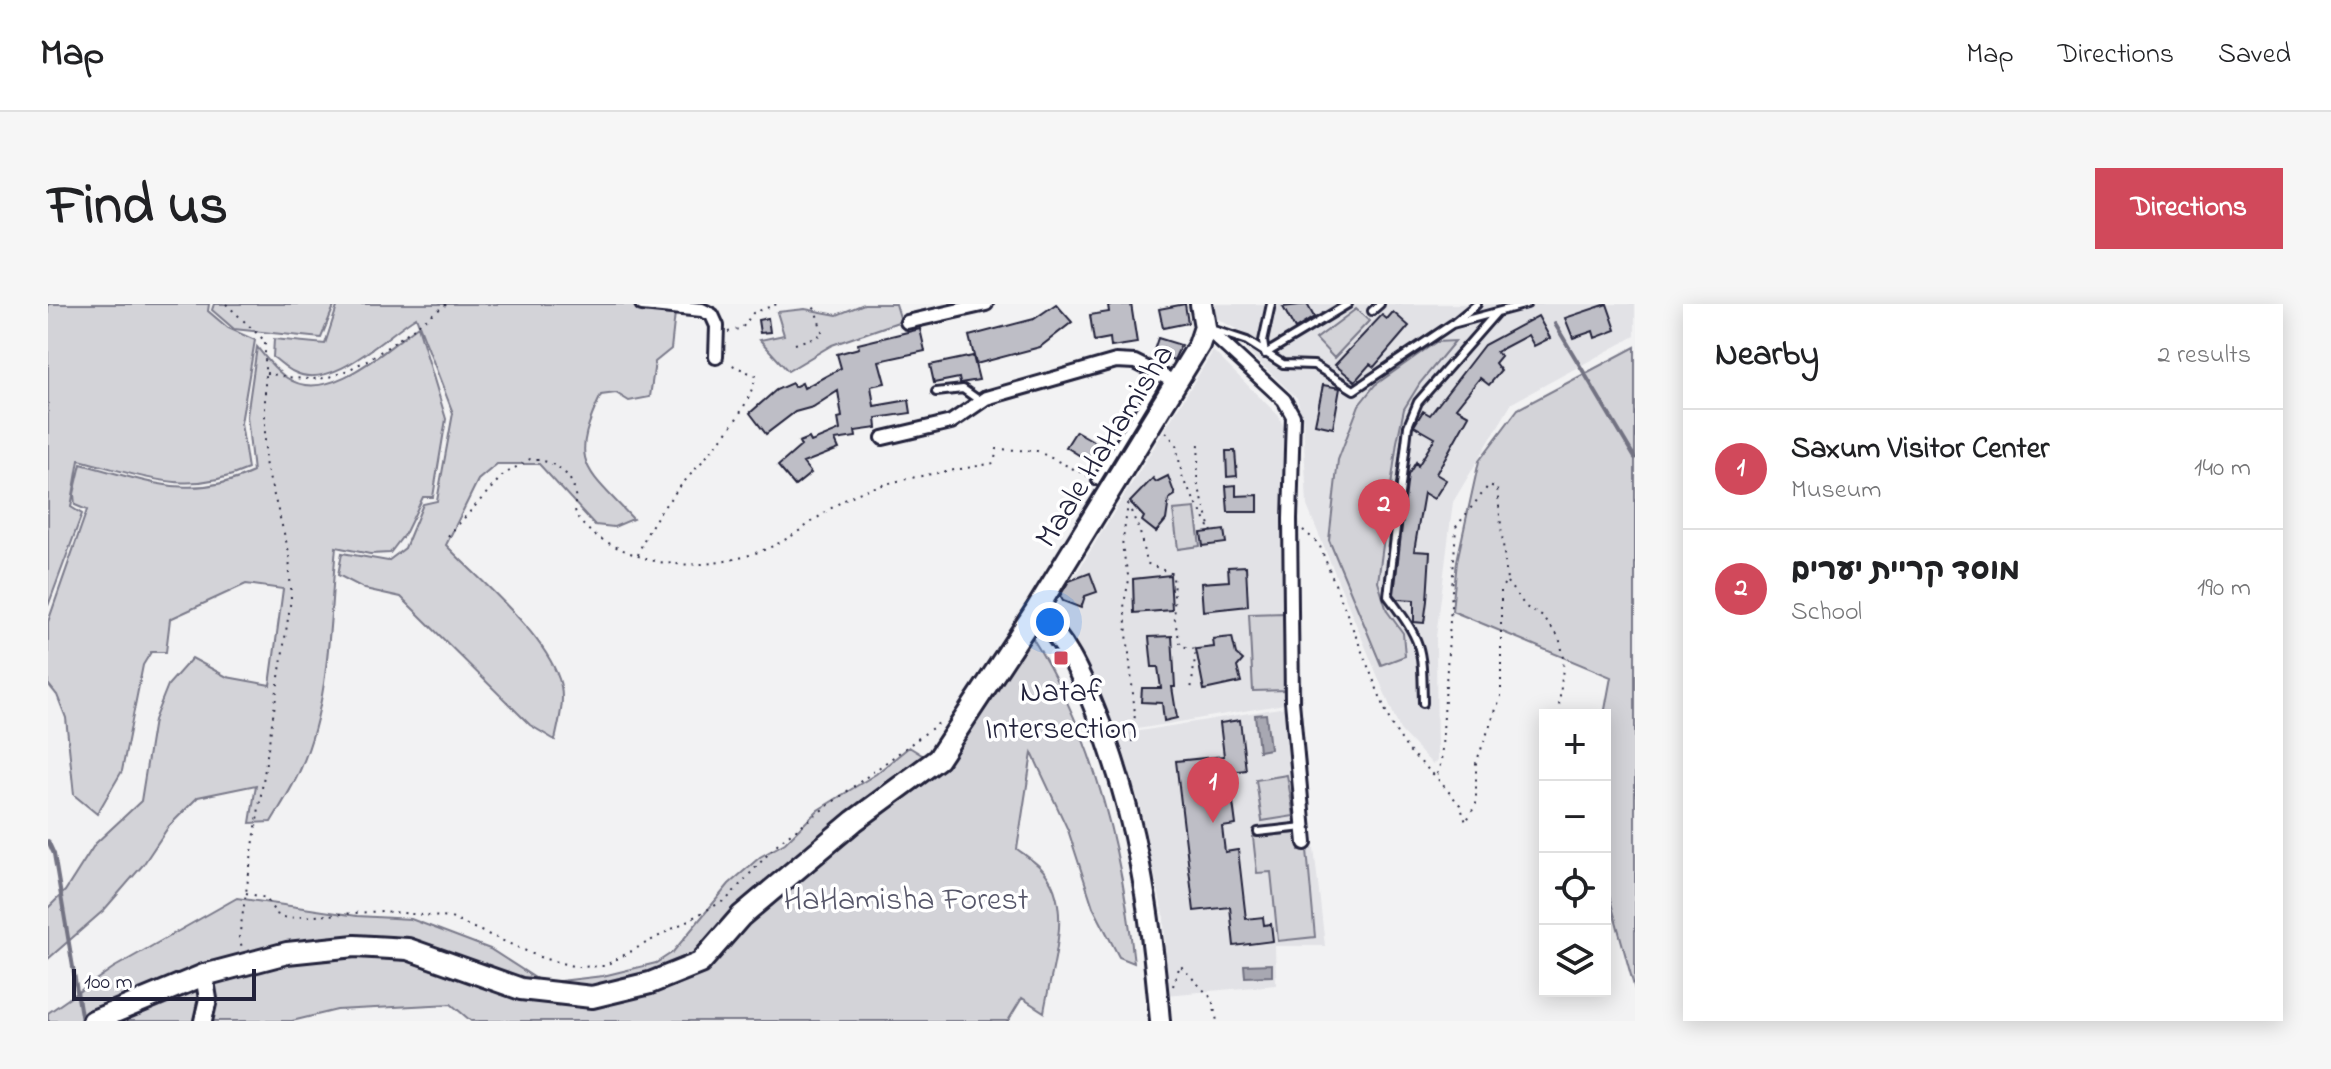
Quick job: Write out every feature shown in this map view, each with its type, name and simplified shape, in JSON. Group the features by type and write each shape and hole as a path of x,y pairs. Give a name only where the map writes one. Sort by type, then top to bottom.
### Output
{"main road":[{"name":"Maale HaHamisha","path":"93,1021 204,975 287,953 355,946 408,949 535,990 592,997 650,983 700,963 741,916 854,821 938,759 1035,612 1155,418 1169,378 1205,327 1201,304"},
{"path":"1035,612 1058,636 1077,665 1129,805 1150,913 1160,1021"}],"street":[{"path":"642,304 702,310 715,320 716,357"},
{"path":"907,322 986,304"},
{"path":"1205,327 1290,407 1294,428 1290,519 1292,701 1305,843"},
{"path":"883,438 951,422 980,401 1116,361 1135,362 1169,378"},
{"path":"203,1021 208,999 204,975"}],"lane":[{"path":"1265,354 1263,341 1271,304"},
{"path":"1265,354 1348,304"},
{"path":"1372,311 1380,304"},
{"path":"1205,327 1247,341 1283,364 1314,365 1354,390 1477,304"},
{"path":"1452,324 1527,304"},
{"path":"1423,703 1422,654 1418,637 1388,596 1387,580 1408,426 1418,402 1496,313"},
{"path":"1096,481 1169,378"},
{"path":"936,392 963,389 980,401"},
{"path":"1258,832 1303,827"}],"path":[{"path":"226,304 265,341 265,462 289,552 291,599 239,938 246,964"},
{"path":"265,373 297,379 333,376 367,359 447,304"},
{"path":"716,333 742,328 753,313 777,304"},
{"path":"795,344 823,334 815,309 809,304"},
{"path":"638,555 663,504 729,430 753,389 756,376 716,357"},
{"path":"1155,418 1176,444 1183,480 1212,532 1197,482 1199,443"},
{"path":"448,536 511,468 530,459 546,459 555,463 568,477 575,492 576,516 588,529 638,555 674,565 710,563 743,555 793,536 844,499 870,488 994,463 997,449 1051,456 1096,481"},
{"path":"1436,777 1441,762 1456,527 1489,485 1497,488 1507,581 1526,607 1543,617 1559,637 1564,658 1559,706"},
{"path":"1132,742 1135,714 1124,603 1129,580 1122,546 1128,504 1140,532 1146,563 1173,574 1175,622 1181,646 1196,649 1191,691"},
{"path":"1290,519 1319,544 1391,724 1408,750 1460,805 1466,822 1476,804 1476,763 1501,696 1501,588 1507,581"},
{"path":"246,893 266,898 276,914 287,918 383,911 451,918 542,958 577,967 604,966 727,899 779,842 836,797 949,715 966,719"},
{"path":"1170,993 1180,965 1212,999 1217,1021"}],"shaded area":[{"path":"1210,304 1635,304 1635,336 1512,403 1453,502 1436,637 1437,761 1432,764 1400,730 1307,506 1303,421 1297,398 1246,350 1247,335 1216,318"},
{"path":"1213,351 1279,416 1290,442 1303,701 1114,733 1054,610"},
{"path":"1298,705 1325,946 1275,946 1276,985 1166,995 1164,918 1139,802 1116,735"},
{"path":"1266,714 1270,749 1259,751 1255,715"},
{"path":"1272,964 1272,976 1245,977 1244,965"}],"green space":[{"path":"48,304 209,304 208,311 228,328 255,340 241,423 248,469 204,482 163,481 79,460 71,507 82,514 48,606"},
{"path":"214,304 335,304 321,338 234,329 212,310"},
{"path":"338,304 676,304 671,349 655,362 650,397 629,401 616,393 601,395 585,437 584,452 594,476 633,519 614,527 595,525 539,464 497,464 478,480 446,545 525,625 551,661 562,694 555,740 530,725 401,597 365,589 338,575 342,553 388,561 405,548 423,504 437,501 453,413 416,317 358,359 325,374 309,376 294,372 273,357 274,339 325,344"},
{"path":"864,304 896,304 901,321 832,345 788,371 760,340 784,335 777,312 805,309 837,315"},
{"path":"1356,309 1369,321 1334,358 1316,339"},
{"path":"418,326 446,419 433,497 423,497 406,532 390,553 370,554 336,547 327,659 318,714 301,768 287,796 271,822 250,823 256,785 198,797 169,826 143,865 104,910 48,959 48,908 65,891 95,844 141,801 154,720 168,685 192,658 227,677 270,685 283,589 246,584 170,619 166,652 151,652 143,665 122,771 97,814 74,795 66,718 57,695 48,684 48,622 87,510 75,505 74,494 81,464 147,481 188,487 209,486 253,472 247,416 257,347 287,378 303,385 320,385 356,371"},
{"path":"1455,341 1420,383 1404,409 1378,582 1387,611 1403,633 1405,656 1381,665 1329,540 1338,460 1359,405 1375,385 1436,342"},
{"path":"1635,347 1635,990 1611,903 1611,709 1605,709 1611,677 1452,611 1457,561 1479,461 1518,409"},
{"path":"1195,508 1200,546 1178,549 1173,510"},
{"path":"1283,613 1287,690 1253,691 1249,614"},
{"name":"HaHamisha Forest","path":"1030,634 1071,710 1101,792 1121,877 1134,963 1119,957 1093,907 1068,830 1032,753 1017,849 1041,868 1057,900 1058,938 1044,1012 1022,998 1008,1021 471,1021 451,1004 337,1010 292,1021 48,1021 48,1013 113,968 237,898 357,916 411,919 490,949 543,983 603,976 656,963 673,952 729,884 760,857 785,843 818,810 876,774 909,747 935,763"},
{"path":"1287,775 1294,816 1262,821 1256,780"},
{"path":"1298,833 1299,850 1307,850 1315,937 1278,941 1271,872 1257,873 1253,837"}],"building":[{"path":"1056,304 1072,322 1040,347 976,364 969,336 1034,319"},
{"path":"1131,304 1137,343 1111,347 1110,338 1094,341 1090,315 1109,312 1108,305"},
{"path":"1185,304 1188,323 1163,328 1159,309"},
{"path":"1307,304 1314,317 1295,329 1283,307"},
{"path":"1607,304 1616,330 1595,338 1593,331 1573,338 1565,318"},
{"path":"1393,312 1409,326 1374,367 1370,364 1355,381 1335,365 1382,315 1387,319"},
{"path":"1538,316 1550,338 1534,346 1528,335 1496,352 1501,356 1495,363 1501,371 1489,385 1480,378 1456,408 1469,415 1436,474 1446,480 1434,499 1424,493 1414,551 1430,552 1427,601 1424,623 1414,622 1414,600 1398,599 1394,594 1408,475 1416,462 1418,466 1435,438 1414,426 1423,411 1430,415 1484,345"},
{"path":"768,318 770,332 760,333 758,320"},
{"path":"920,329 925,351 879,361 885,383 871,386 874,406 909,400 911,413 876,418 877,428 855,431 856,437 835,440 839,449 803,463 811,473 795,486 778,466 801,446 799,442 809,438 811,442 840,430 838,418 842,417 838,391 813,407 795,412 766,434 750,413 776,390 792,383 794,387 802,383 804,388 841,368 837,354 859,348 858,344"},
{"path":"1158,338 1181,345 1174,360 1153,353"},
{"path":"973,356 979,380 960,383 959,378 934,383 930,365"},
{"path":"1323,385 1340,388 1333,428 1315,424"},
{"path":"1076,431 1097,443 1087,460 1066,447"},
{"path":"1226,451 1235,451 1237,476 1227,477"},
{"path":"1168,476 1175,495 1169,499 1166,520 1156,532 1142,521 1144,517 1130,502 1153,478 1156,482"},
{"path":"1236,485 1236,496 1258,495 1258,512 1228,512 1226,486"},
{"path":"1224,530 1226,543 1203,546 1201,533"},
{"path":"1246,566 1248,606 1203,611 1201,583 1229,581 1228,567"},
{"path":"1090,573 1097,592 1085,596 1081,608 1063,601 1060,596 1069,581"},
{"path":"1170,575 1172,610 1134,613 1133,579"},
{"path":"1172,636 1175,687 1172,687 1177,718 1164,721 1162,703 1141,702 1142,688 1161,688 1158,667 1152,667 1149,637"},
{"path":"1232,637 1236,654 1243,660 1237,667 1241,682 1204,690 1196,649 1214,647 1213,639"},
{"path":"1240,720 1246,770 1229,772 1236,825 1222,827 1225,852 1238,850 1246,919 1263,917 1264,925 1271,924 1273,941 1234,946 1230,907 1194,911 1176,761 1224,756 1220,723"}],"waterway":[{"path":"1555,324 1635,458"},
{"path":"48,841 54,854 82,1021"}],"place":[{"name":"מוסד קריית יערים","path":"1384,545"},
{"name":"Nataf Intersection","path":"1061,658"},
{"name":"Saxum Visitor Center","path":"1213,823"}]}
